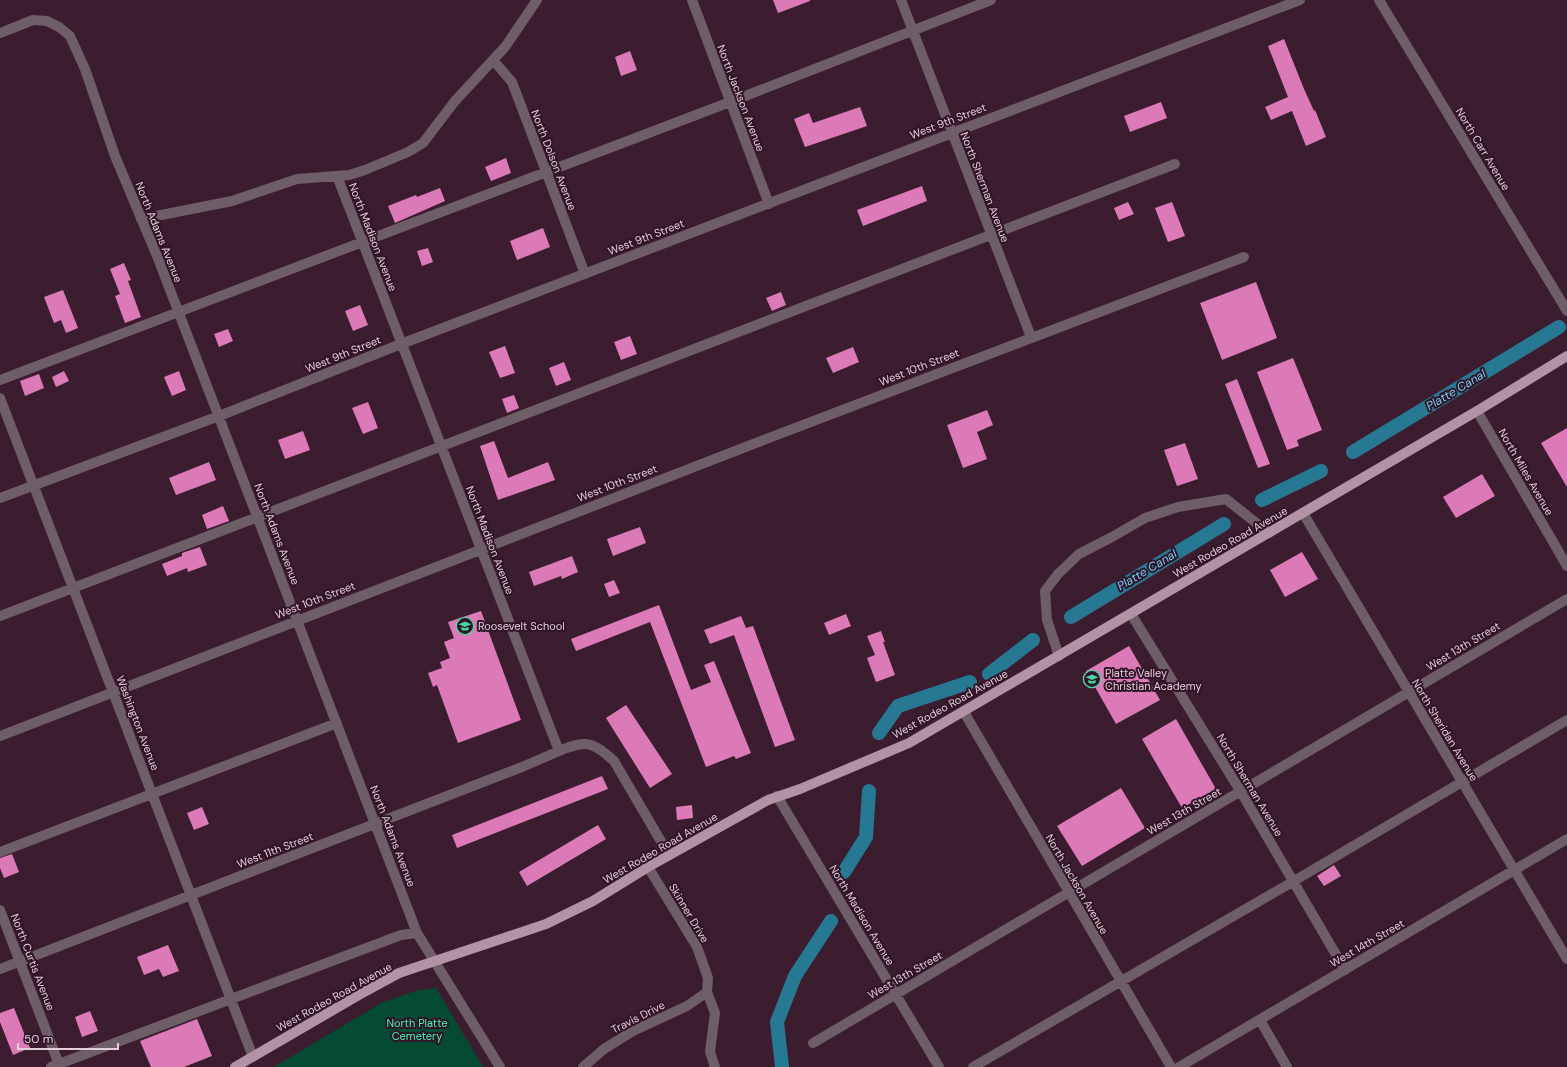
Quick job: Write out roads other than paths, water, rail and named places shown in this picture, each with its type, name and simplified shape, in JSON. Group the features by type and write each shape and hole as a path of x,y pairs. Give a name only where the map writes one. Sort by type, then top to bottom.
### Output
{"main road":[{"name":"West Rodeo Road Avenue","path":"235,1067 399,973 546,924 593,901 648,867 768,800 800,789 909,742 964,712 1477,411 1567,356"}],"street":[{"path":"141,219 232,202 297,179 349,175 408,152 423,143 455,101 505,47 537,0"},
{"name":"North Jackson Avenue","path":"692,0 769,204"},
{"name":"North Sherman Avenue","path":"901,0 1031,337"},
{"path":"0,380 730,102 991,0"},
{"name":"West 9th Street","path":"0,498 219,416 401,344 1300,0"},
{"name":"North Carr Avenue","path":"1379,0 1567,311"},
{"name":"North Adams Avenue","path":"0,33 33,20 47,21 59,27 70,36 85,69 115,156 179,311 417,932 500,1067"},
{"name":"North Dolson Avenue","path":"493,60 512,82 584,274"},
{"path":"0,616 1175,164"},
{"name":"North Madison Avenue","path":"337,176 361,242 559,751"},
{"name":"West 10th Street","path":"0,736 480,549 1031,337 1244,257"},
{"name":"Washington Avenue","path":"0,398 253,1057"},
{"name":"North Miles Avenue","path":"1477,411 1567,566"},
{"path":"1059,656 1047,620 1045,591 1058,574 1079,554 1145,518 1178,507 1226,499 1269,533"},
{"name":"North Sheridan Avenue","path":"1303,513 1567,959"},
{"name":"West 13th Street","path":"813,1043 1567,599"},
{"name":"North Sherman Avenue","path":"1131,614 1241,792 1345,970"},
{"name":"North Jackson Avenue","path":"964,712 1171,1067"},
{"path":"973,1067 1294,881 1567,720"},
{"path":"0,852 337,723"},
{"path":"559,751 588,743 600,748 614,761 669,855"},
{"name":"West 11th Street","path":"0,969 376,824 559,751"},
{"name":"North Madison Avenue","path":"777,796 939,1067"},
{"name":"West 14th Street","path":"1179,1067 1567,839"},
{"name":"Skinner Drive","path":"648,867 697,948 708,978 707,992 715,1013 710,1052 715,1067"},
{"name":"North Curtis Avenue","path":"0,910 20,961 57,1066"},
{"path":"57,1066 231,998 401,935 417,932"},
{"name":"Travis Drive","path":"583,1067 604,1049 633,1031 687,1006 707,992"},
{"path":"1260,1020 1287,1067"}],"waterway":[{"name":"Platte Canal","path":"1353,452 1559,327"},
{"path":"1262,500 1321,471"},
{"name":"Platte Canal","path":"1071,617 1224,524"},
{"path":"989,674 1033,640"},
{"name":"Platte Canal","path":"879,733 898,706 970,682"},
{"name":"Platte Canal","path":"844,872 866,837 869,791"},
{"name":"Platte Canal","path":"782,1067 777,1022 795,976 831,921"}],"place":[{"name":"Roosevelt School","path":"465,626"},
{"name":"Platte Valley Christian Academy","path":"1092,679"}],"park label":[{"name":"North Platte Cemetery","path":"417,1029"}]}
